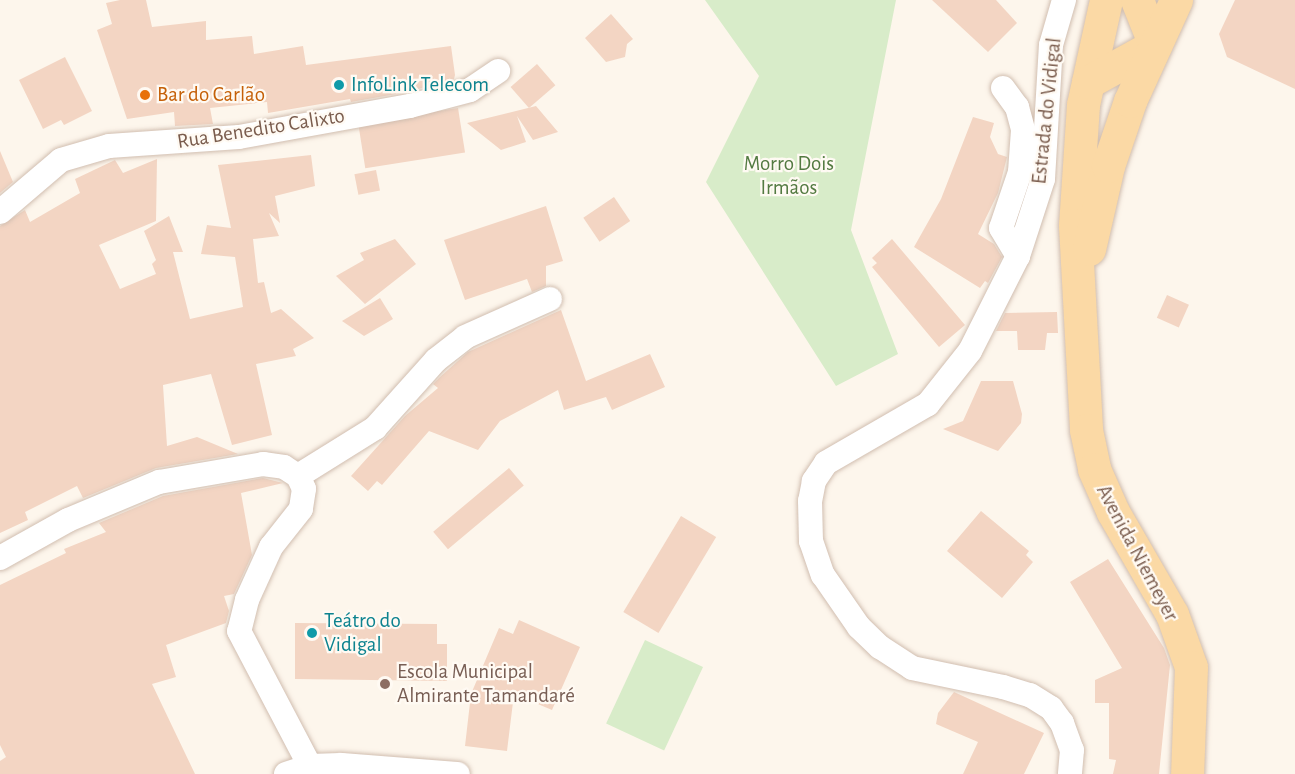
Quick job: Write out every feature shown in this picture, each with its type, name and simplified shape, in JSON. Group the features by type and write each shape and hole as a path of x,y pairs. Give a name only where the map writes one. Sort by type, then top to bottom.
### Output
{"main road":[{"name":"Avenida Niemeyer","path":"1106,0 1088,82 1076,214 1086,430 1094,469 1137,559 1172,614 1191,667 1187,774"},
{"path":"1088,82 1155,45 1137,0"},
{"name":"Avenida Niemeyer","path":"1079,295 1108,166 1155,45 1176,0"}],"street":[{"name":"Estrada do Vidigal","path":"1064,0 1051,45 1043,179 1018,256 970,351 928,404 826,463 814,481 810,501 811,541 823,575 859,627 880,647 912,668 1003,687 1030,695 1051,708 1072,750 1070,774"},
{"name":"Rua Benedito Calixto","path":"0,212 61,160 110,146 238,137 410,106 470,90 498,70"},
{"name":"Estrada do Vidigal","path":"1003,88 1017,107 1023,130 1020,172 1001,228 1018,256"},
{"path":"298,477 375,428 436,360 465,337 550,300"},
{"path":"0,558 68,519 159,482 262,464 284,467 298,477 304,489 301,509 271,547 247,600 239,631 258,674 310,765"},
{"path":"286,774 310,765 458,774"}],"green space":[{"name":"Morro Dois Irmãos","path":"705,0 896,0 851,230 898,354 836,386 706,182 759,76"},
{"path":"645,640 703,667 664,750 606,723"}],"building":[{"path":"120,0 146,0 152,27 206,21 206,40 252,36 254,54 303,46 306,65 451,46 455,75 454,79 407,92 351,102 350,99 268,113 267,102 210,108 213,124 175,126 174,112 127,119 97,30 112,24 106,3"},
{"path":"932,0 996,0 1017,23 988,52"},
{"path":"1235,0 1295,0 1295,89 1227,57 1219,34"},
{"path":"611,14 633,39 627,44 625,57 606,62 585,38"},
{"path":"65,57 92,111 64,125 61,120 43,129 19,80"},
{"path":"537,64 555,85 529,108 511,87"},
{"path":"536,106 558,132 533,140 517,116 526,142 501,150 467,123"},
{"path":"458,108 465,152 365,168 358,124"},
{"path":"973,117 994,123 990,137 998,154 1007,157 998,193 978,234 994,244 1002,257 988,283 985,281 980,288 914,247 941,199"},
{"path":"0,151 13,182 0,193"},
{"path":"311,155 315,186 275,196 280,223 269,213 279,236 253,239 258,283 264,282 271,313 281,309 314,338 293,349 296,356 256,364 272,435 232,445 211,374 163,385 167,446 197,437 238,454 156,468 83,498 77,486 25,512 28,520 0,533 0,226 25,210 30,222 80,193 75,179 115,160 123,173 157,159 156,221 99,245 120,289 156,274 152,264 156,260 144,231 169,216 183,252 173,252 190,319 243,307 235,257 201,254 207,225 231,228 218,165"},
{"path":"376,170 380,191 358,195 354,174"},
{"path":"614,197 630,221 600,242 583,218"},
{"path":"546,206 563,261 546,266 546,286 532,292 527,279 465,300 444,240"},
{"path":"395,239 416,264 365,304 336,276 364,260 360,253"},
{"path":"892,239 965,325 939,347 872,267 877,263 872,258"},
{"path":"1167,295 1189,305 1179,328 1157,318"},
{"path":"380,298 393,319 364,336 342,321"},
{"path":"561,310 586,381 650,354 665,387 612,410 606,397 564,410 558,390 500,421 478,450 429,431 382,485 377,481 368,491 351,476 405,416 438,388 433,384 468,352"},
{"path":"1057,312 1058,333 1047,333 1045,350 1018,350 1017,331 996,331 1005,313"},
{"path":"981,381 1013,381 1022,414 1021,423 998,451 943,429 963,421"},
{"path":"509,468 524,486 448,549 433,532"},
{"path":"263,478 283,483 241,493 252,555 234,594 224,596 229,611 226,623 166,645 176,677 152,684 195,774 0,774 0,761 6,757 0,745 0,585 66,553 64,549 106,532 99,523 163,496"},
{"path":"981,511 1029,551 1026,555 1033,562 1002,598 947,551"},
{"path":"681,516 716,537 658,633 623,612"},
{"path":"1108,559 1164,648 1170,665 1159,774 1113,774 1116,760 1109,759 1109,703 1095,703 1095,680 1122,668 1070,582"},
{"path":"519,620 580,647 552,710 514,694 507,751 465,746 471,694 499,628 513,634"},
{"path":"295,623 437,624 437,644 447,644 447,681 295,679"},
{"path":"954,692 1044,733 1024,774 963,774 978,742 936,724 938,713"}],"place":[{"name":"InfoLink Telecom","path":"339,85"},
{"name":"Bar do Carlão","path":"145,95"},
{"name":"Teátro do Vidigal","path":"312,633"},
{"name":"Escola Municipal Almirante Tamandaré","path":"385,684"}]}
